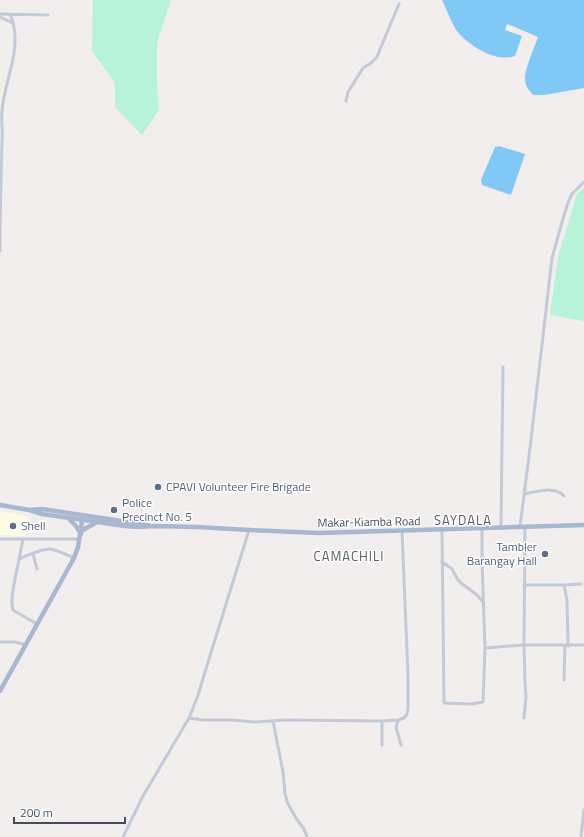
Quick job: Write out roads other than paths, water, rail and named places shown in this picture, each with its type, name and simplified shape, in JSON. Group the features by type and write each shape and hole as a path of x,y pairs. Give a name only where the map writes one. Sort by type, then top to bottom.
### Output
{"main road":[{"name":"Makar-Kiamba Road","path":"0,505 68,518 140,523 154,526"},
{"name":"Makar-Kiamba Road","path":"29,510 42,510 98,522 139,527 197,527 319,533 584,525"},
{"path":"68,518 81,532"},
{"path":"0,691 74,558 80,540 83,518"},
{"path":"81,532 98,522"}],"street":[{"path":"346,101 348,92 363,68 377,57 399,4"},
{"path":"0,14 48,15"},
{"path":"0,251 1,126 3,105 15,41 15,30 10,14"},
{"path":"0,17 13,23"},
{"path":"524,718 526,697 523,527 525,494 552,258 569,200 572,194 584,182"},
{"path":"501,527 503,367"},
{"path":"525,494 534,491 552,490 557,491 564,496"},
{"path":"442,530 444,703 472,704 484,702 485,648 482,528"},
{"path":"123,837 143,796 189,718 197,698 249,530"},
{"path":"189,718 255,722 301,720 382,721 404,718 407,714 408,708 408,676 402,531"},
{"path":"0,539 80,540"},
{"path":"23,539 11,604 13,610 37,624"},
{"path":"20,559 39,551 49,549 61,552 74,558"},
{"path":"33,554 36,569"},
{"path":"442,562 452,569 458,580 478,595 483,602"},
{"path":"524,585 581,584"},
{"path":"564,585 567,600 564,680"},
{"path":"0,642 18,642 26,645"},
{"path":"485,648 524,645 584,645"},
{"path":"398,720 396,727 401,745"},
{"path":"273,721 283,772 286,800 296,818 304,828 307,837"},
{"path":"382,721 382,745"},
{"path":"581,837 584,810"}],"water":[{"path":"442,0 584,0 584,88 544,95 534,95 529,90 525,82 525,75 538,37 507,24 505,30 522,36 515,56 508,58 500,57 483,52 468,42 457,31"},
{"path":"499,146 525,154 511,195 482,185 481,180 495,147"}],"place":[{"name":"CPAVI Volunteer Fire Brigade","path":"158,487"},
{"name":"Police Precinct No. 5","path":"114,510"},
{"name":"Shell","path":"13,526"},
{"name":"Tambler Barangay Hall","path":"545,554"}],"district":[{"name":"SAYDALA","path":"463,520"},
{"name":"CAMACHILI","path":"349,556"}]}
